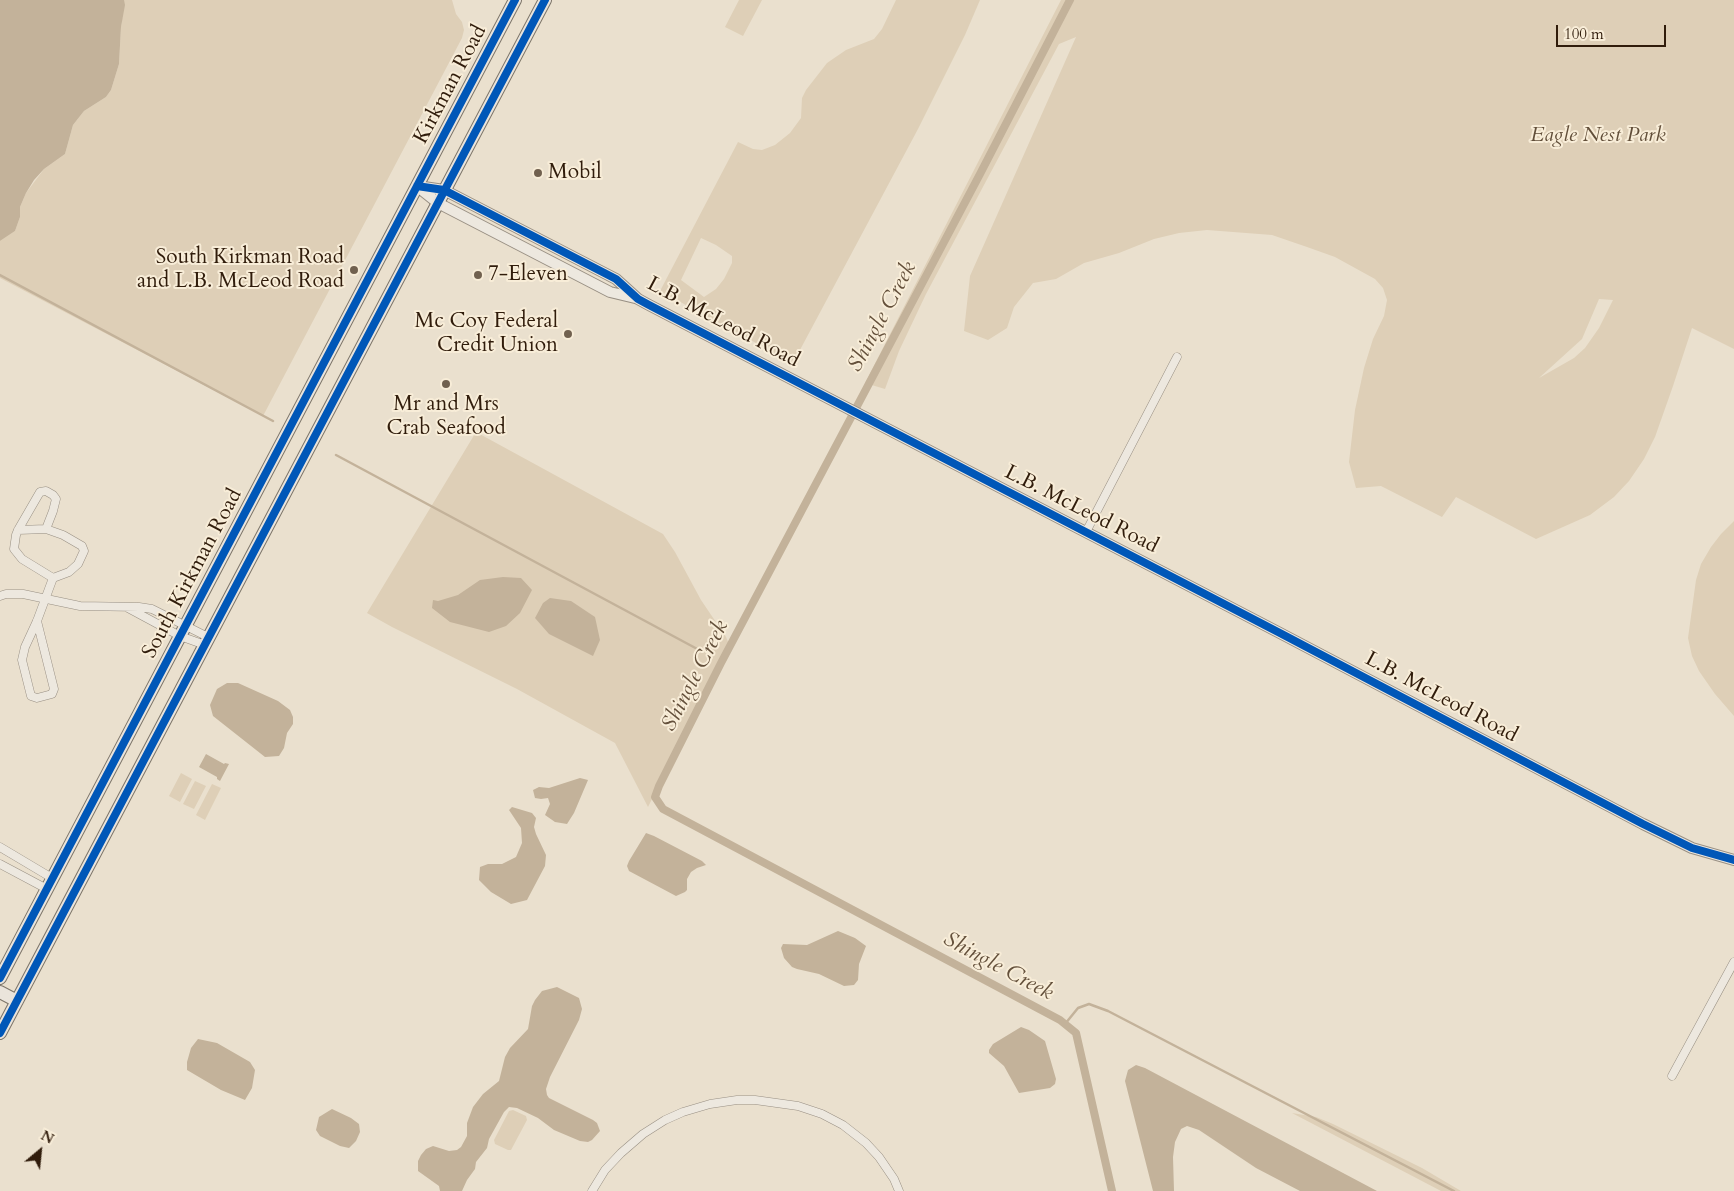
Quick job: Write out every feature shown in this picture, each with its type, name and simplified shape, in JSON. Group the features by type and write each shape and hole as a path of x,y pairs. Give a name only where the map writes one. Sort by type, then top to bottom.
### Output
{"main road":[{"name":"Kirkman Road","path":"417,186 515,0"},
{"name":"Kirkman Road","path":"438,203 545,0"},
{"name":"South Kirkman Road","path":"0,978 417,186"},
{"name":"South Kirkman Road","path":"0,1033 438,203"},
{"path":"0,992 17,1001"}],"street":[{"name":"L.B. McLeod Road","path":"417,186 444,190 616,279 638,299"},
{"name":"L.B. McLeod Road","path":"417,186 438,203 610,292 638,299 1657,831 1692,848 1734,860"},
{"path":"1086,532 1177,357"},
{"path":"46,529 54,511 56,499 46,491 40,492 18,530 14,549 22,559 53,578"},
{"path":"18,530 46,529 64,535 78,543 84,551 78,564 69,572 53,578"},
{"path":"37,621 54,689 52,694 37,698 31,696 22,660 25,647 53,578"},
{"path":"0,596 22,594 80,606 152,609 183,630 206,641"},
{"path":"126,607 206,641"},
{"path":"0,847 50,884"},
{"path":"0,864 50,884"},
{"path":"1672,1076 1734,962"},
{"path":"592,1191 620,1153 656,1125 700,1106 746,1100 791,1104 822,1114 843,1125 866,1143 878,1157 894,1179 899,1191"}],"green space":[{"path":"124,0 452,0 456,14 462,22 464,30 462,38 263,416 0,278 0,241 15,231 20,217 20,207 26,193 44,169 65,154 73,125 84,111 106,97 111,90 119,64"},
{"path":"739,0 762,0 743,36 725,27"},
{"path":"896,0 980,0 965,35 918,129 793,363 660,291 738,142 753,149 762,150 775,145 790,133 801,118 802,98 827,63 846,50 874,39 882,29","holes":["701,238 732,256 732,263 724,279 716,289 704,297 681,280"]},
{"name":"Eagle Nest Park","path":"1061,0 1734,0 1734,349 1692,328 1655,437 1644,459 1629,481 1614,497 1590,515 1536,539 1456,497 1442,517 1381,486 1356,488 1349,462 1355,410 1364,368 1373,339 1384,316 1387,300 1383,288 1375,279 1335,257 1272,235 1207,230 1179,233 1154,239 1119,253 1084,263 1056,279 1033,283 1014,307 1007,328 988,340 964,331 970,276 1076,37 1059,44 926,294 899,351 885,389 865,383","holes":["1599,299 1613,300 1599,328 1585,348 1574,358 1539,378 1582,339"]},
{"path":"476,432 663,534 701,600 726,637 729,644 648,807 615,743 517,689 367,613"},
{"path":"1734,521 1734,716 1699,671 1692,656 1688,638 1696,580 1701,564 1711,547"},
{"path":"181,773 192,779 180,802 169,796"},
{"path":"195,781 206,786 194,809 183,804"},
{"path":"212,784 221,788 205,820 196,815"},
{"path":"513,1110 526,1116 527,1120 511,1150 508,1150 495,1144 494,1140 509,1111"},
{"path":"1292,1113 1316,1117 1333,1124 1422,1168 1461,1191 1441,1191"}],"shaded area":[{"path":"0,0 124,0 125,5 121,27 119,64 111,90 106,97 84,111 73,125 65,154 44,169 34,180 20,207 20,217 15,231 0,241"},
{"path":"503,577 521,578 532,590 520,613 506,626 489,632 450,622 432,608 433,600 438,601 458,595 480,580"},
{"path":"550,598 571,601 595,617 600,640 593,656 549,634 535,618 543,603"},
{"path":"227,683 238,683 278,701 290,710 293,724 287,733 284,748 279,756 265,757 213,716 210,705 217,689"},
{"path":"206,754 224,764 229,764 220,781 217,777 199,767"},
{"path":"580,778 588,780 574,813 567,824 555,822 545,815 550,804 548,798 535,798 533,790 539,787 549,788"},
{"path":"512,807 532,813 536,818 534,827 546,855 545,866 527,900 511,904 491,892 479,880 480,867 488,864 502,864 516,857 522,843 521,828 509,810"},
{"path":"646,833 702,861 706,865 691,872 687,879 687,890 685,892 676,896 629,871 627,866 629,861"},
{"path":"838,931 855,938 866,946 859,964 858,980 854,985 844,986 819,974 797,969 792,967 784,958 781,948 783,944 807,945"},
{"path":"557,987 579,998 582,1009 579,1020 550,1077 546,1089 547,1095 549,1098 593,1120 597,1123 600,1131 588,1142 580,1141 554,1130 538,1118 517,1108 509,1107 504,1112 489,1139 487,1148 476,1162 475,1169 462,1191 440,1191 439,1186 418,1171 418,1161 421,1155 426,1149 433,1146 449,1151 457,1150 461,1147 467,1136 467,1123 473,1107 483,1094 499,1081 505,1057 510,1048 528,1029 532,1006 535,1000 542,991"},
{"path":"1021,1027 1045,1041 1056,1079 1055,1084 1050,1088 1019,1093 1004,1066 989,1053 993,1044"},
{"path":"198,1039 217,1043 250,1062 255,1070 252,1088 245,1100 221,1090 187,1070 191,1048"},
{"path":"1136,1065 1145,1068 1377,1191 1300,1191 1256,1168 1199,1130 1187,1126 1181,1129 1175,1142 1173,1157 1174,1191 1153,1191 1125,1081 1128,1070"},
{"path":"332,1109 359,1124 360,1132 356,1141 349,1148 340,1146 320,1136 316,1130 319,1117"}],"waterway":[{"name":"Shingle Creek","path":"1070,0 721,663 655,797 663,809 1060,1020 1076,1033 1112,1191"},
{"path":"0,275 273,421"},
{"path":"336,455 701,651"},
{"path":"1065,1024 1078,1008 1089,1004 1108,1011 1454,1191"}],"cycle path":[{"path":"0,978 515,0"},
{"path":"0,1033 545,0"},
{"path":"417,186 444,190 616,279 638,299 649,305 1643,824 1692,848 1734,860"}],"place":[{"name":"Mobil","path":"538,173"},
{"name":"South Kirkman Road and L.B. McLeod Road","path":"354,270"},
{"name":"7-Eleven","path":"478,275"},
{"name":"Mc Coy Federal Credit Union","path":"568,334"},
{"name":"Mr and Mrs Crab Seafood","path":"446,384"}]}
